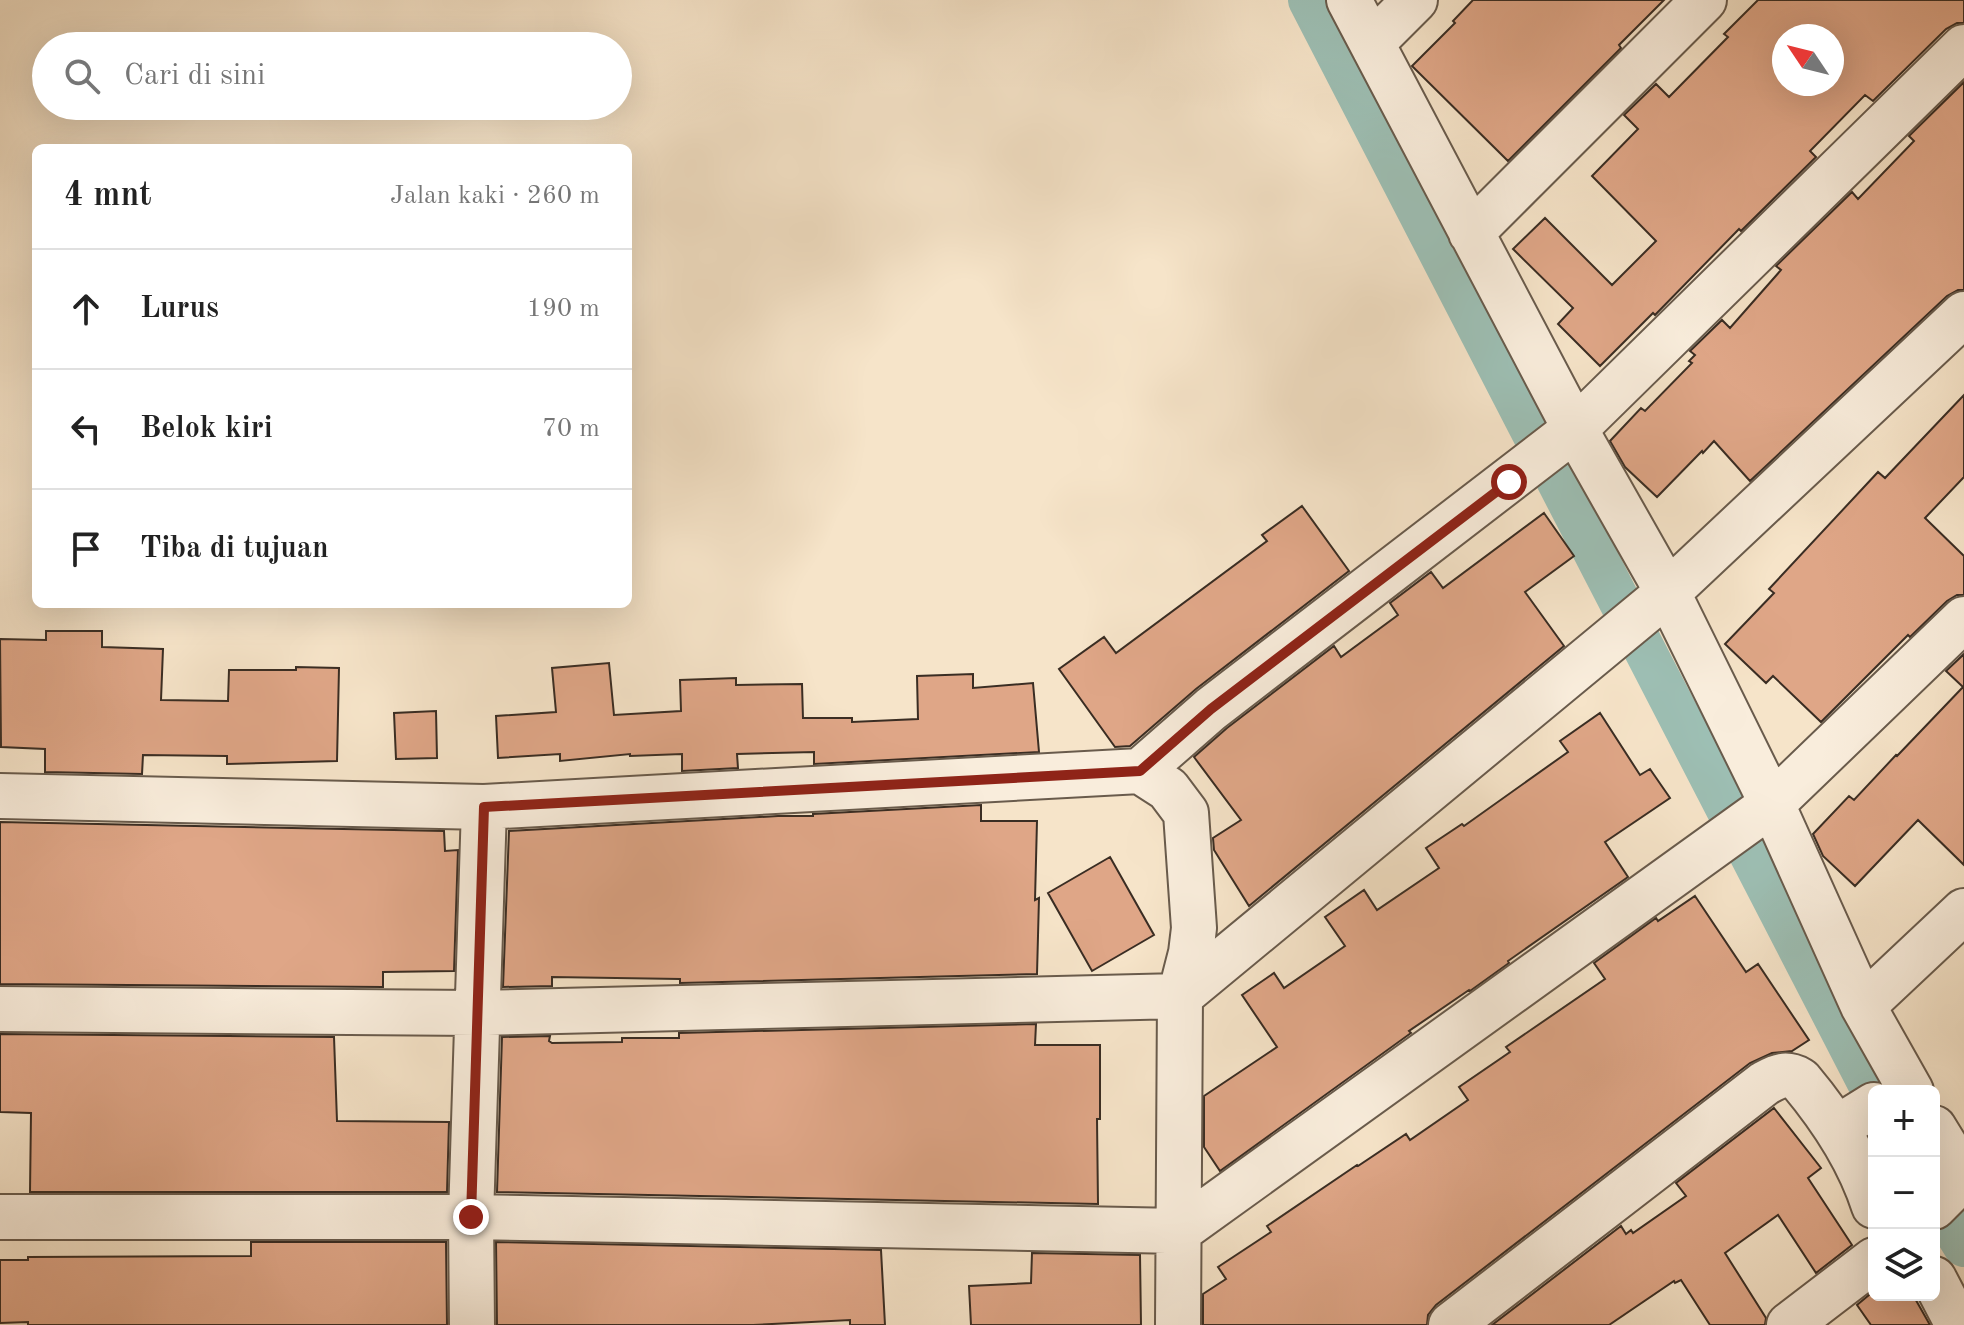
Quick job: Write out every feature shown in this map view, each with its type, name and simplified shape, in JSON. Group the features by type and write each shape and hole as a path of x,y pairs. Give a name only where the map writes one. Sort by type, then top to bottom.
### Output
{"street":[{"path":"1349,0 1471,233 1566,437 1667,594 1863,1006 1880,1085"},
{"path":"1372,43 1415,0"},
{"path":"1471,233 1704,0"},
{"path":"1140,771 1211,709 1566,437 1964,47"},
{"path":"0,1009 476,1013 1180,996 1667,594 1964,314"},
{"path":"0,1217 471,1217 1179,1231 1770,805 1964,619"},
{"path":"0,796 484,807 1140,771 1168,789 1186,813 1194,928 1180,996 1178,1325"},
{"path":"472,1325 471,1217 484,807"},
{"path":"1863,1006 1964,911"},
{"path":"1451,1325 1765,1083 1781,1075 1792,1075 1800,1080 1868,1096"},
{"path":"1940,1147 1953,1188"},
{"path":"1789,1325 1868,1265"},
{"path":"1940,1290 1958,1325"}],"building":[{"path":"1473,0 1664,0 1619,45 1621,48 1508,161 1412,66"},
{"path":"1758,0 1964,0 1964,23 1946,29 1873,101 1865,95 1810,151 1816,157 1600,366 1558,324 1573,308 1513,249 1545,218 1612,285 1656,241 1592,176 1638,129 1624,115 1656,84 1669,97 1728,37 1724,34"},
{"path":"1964,82 1964,290 1947,296 1750,481 1714,441 1657,497 1625,467 1610,441 1641,408 1645,411 1692,363 1689,361 1695,355 1690,351 1722,320 1730,328 1781,270 1776,266 1852,192 1858,199 1914,141 1909,136"},
{"path":"1964,395 1964,477 1925,518 1964,556 1964,595 1947,601 1910,637 1908,635 1821,722 1773,676 1766,683 1725,644 1774,593 1769,589 1878,472 1885,478"},
{"path":"1302,506 1349,571 1196,689 1130,746 1115,747 1059,669 1104,637 1116,653 1267,541 1262,535"},
{"path":"1544,513 1574,556 1525,592 1564,646 1249,906 1214,850 1213,838 1241,820 1194,757 1334,646 1341,657 1398,615 1390,603 1431,572 1443,588"},
{"path":"46,631 102,631 102,647 163,649 161,700 228,701 229,670 339,668 337,761 227,764 227,756 143,755 142,774 45,772 45,749 1,747 0,639 46,640"},
{"path":"1964,654 1964,865 1918,820 1855,886 1823,856 1813,834 1849,796 1854,800 1963,687 1946,671"},
{"path":"609,663 614,715 681,711 680,680 736,678 736,685 802,684 803,718 852,718 852,722 918,719 917,676 973,674 973,688 1033,683 1039,752 814,764 814,752 737,754 738,768 682,771 682,754 630,754 560,761 560,754 498,758 496,716 556,712 552,668"},
{"path":"436,711 437,758 396,759 394,713"},
{"path":"1600,713 1640,775 1650,769 1670,798 1605,842 1628,877 1409,1031 1411,1033 1220,1171 1204,1147 1204,1096 1277,1047 1242,995 1274,973 1284,988 1345,946 1325,917 1364,890 1377,910 1439,868 1426,848 1462,824 1464,826 1568,752 1560,741"},
{"path":"981,805 981,821 1037,821 1037,974 680,983 680,979 552,977 552,986 503,987 509,831"},
{"path":"0,822 444,831 445,851 458,850 454,971 383,972 383,987 0,984"},
{"path":"1110,857 1154,935 1092,971 1048,893"},
{"path":"1695,896 1746,972 1758,964 1809,1040 1792,1051 1772,1053 1750,1063 1436,1305 1428,1315 1427,1325 1203,1325 1203,1294 1226,1279 1218,1267 1271,1232 1267,1226 1357,1165 1406,1134 1410,1140 1468,1100 1459,1087 1510,1052 1506,1047 1605,979 1594,963 1656,918 1658,921"},
{"path":"1036,1024 1035,1045 1100,1045 1098,1204 497,1192 502,1037 550,1036 552,1043 622,1042 622,1038 679,1038 679,1033"},
{"path":"0,1034 334,1037 337,1121 449,1122 447,1192 30,1192 31,1113 0,1112"},
{"path":"1774,1108 1821,1168 1808,1178 1852,1245 1816,1273 1778,1215 1725,1253 1766,1318 1765,1325 1710,1325 1681,1280 1674,1281 1609,1325 1492,1325 1621,1226 1626,1234 1631,1230 1633,1233 1686,1196 1676,1183"},
{"path":"251,1242 446,1242 447,1325 0,1323 0,1260 28,1260 28,1257 251,1256"},
{"path":"496,1242 881,1250 885,1325 850,1325 850,1320 753,1325 497,1325"},
{"path":"1032,1253 1140,1255 1141,1325 971,1325 969,1286 1031,1283"},
{"path":"1868,1296 1868,1301 1916,1301 1930,1325 1871,1325 1857,1305"}],"waterway":[{"path":"1309,0 1869,1085"},
{"path":"1940,1208 1964,1246"}],"route":[{"path":"471,1217 484,807 1140,771 1211,709 1509,482"}]}
